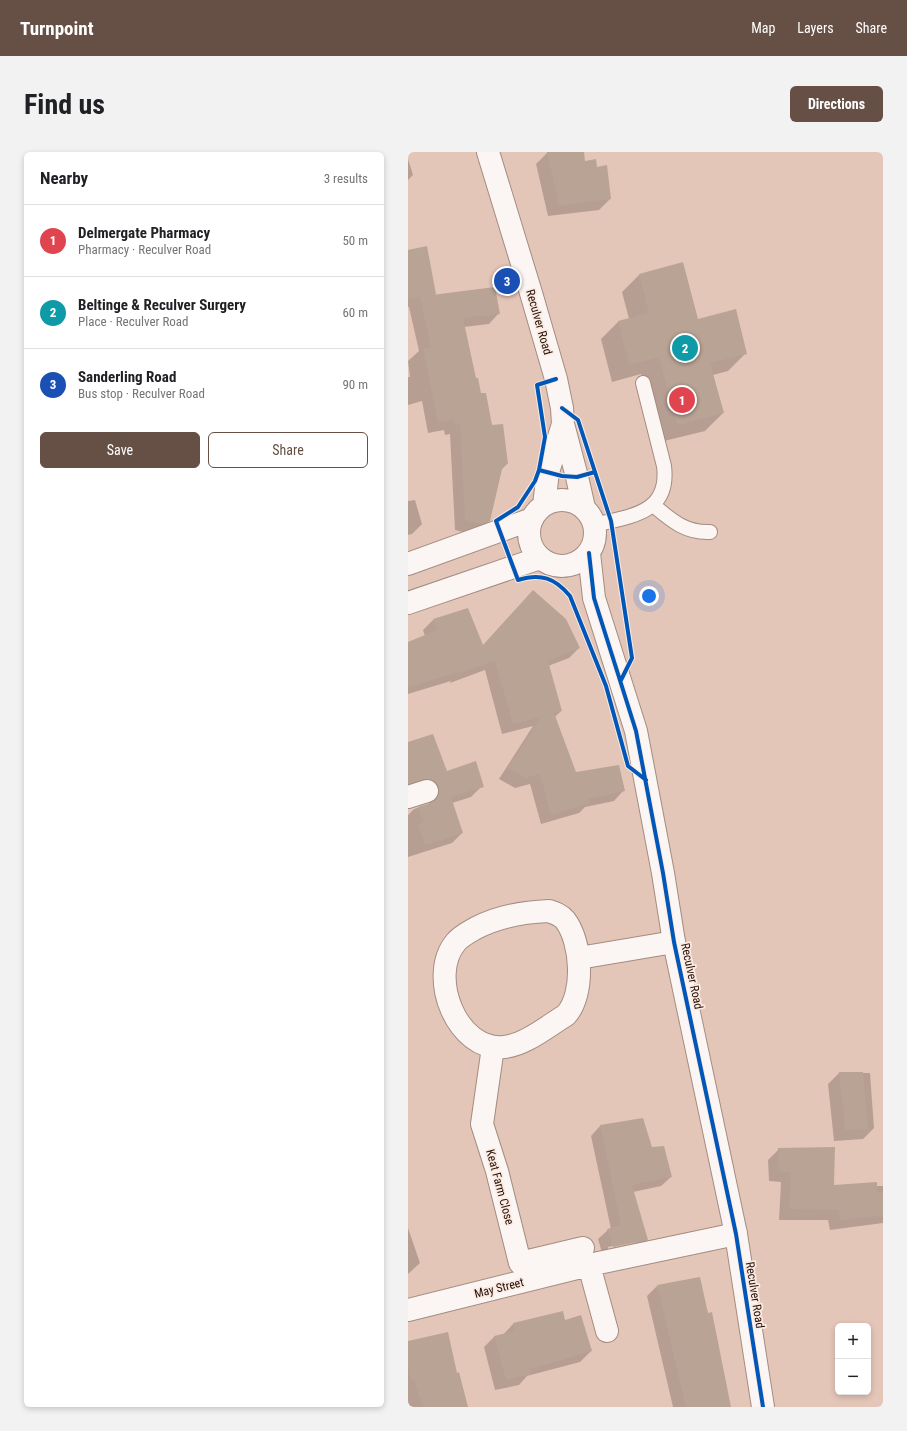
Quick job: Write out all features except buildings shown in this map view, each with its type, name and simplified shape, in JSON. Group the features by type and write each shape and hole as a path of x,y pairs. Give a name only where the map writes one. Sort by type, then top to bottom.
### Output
{"street":[{"name":"Reculver Road","path":"488,152 556,379 562,408 563,424 595,534 589,553 594,598 636,731 664,873 674,942 736,1234 763,1407"},
{"name":"Reculver Road","path":"563,424 548,472 538,512 529,529 529,540 533,550 549,562 570,574 594,598"},
{"path":"408,564 538,512 554,501 565,500 575,502 589,516"},
{"path":"408,602 549,562 567,566 575,564 589,553"},
{"path":"549,911 557,914 565,920 575,943 579,958 580,971 574,1003 566,1015 520,1043 502,1047 493,1046 482,1043 472,1037 460,1025 452,1011 448,1001 445,983 445,970 448,957 456,942 463,935 502,917 521,913 549,911"},
{"path":"579,958 674,942"},
{"name":"Keat Farm Close","path":"493,1046 482,1124 497,1171 520,1263 586,1256"},
{"name":"May Street","path":"408,1310 586,1256 736,1234"},
{"path":"586,1256 606,1331"}],"lane":[{"path":"589,516 645,511 660,498 664,489 666,478 664,466 643,383"},
{"path":"653,505 671,520 686,529 710,532"}],"cycle path":[{"path":"556,379 537,385 545,437 539,470 535,481 518,507 496,521 518,580 541,577 553,581 570,596 606,686 628,766 646,780"},
{"path":"562,408 578,420 611,521 632,658 621,680"},
{"path":"539,470 562,476 577,477 595,472"},
{"path":"589,553 594,598 636,731 663,873 674,942 736,1234 763,1407"}],"place":[{"name":"Sanderling Road","path":"507,281"},
{"name":"Beltinge & Reculver Surgery","path":"685,348"},
{"name":"Delmergate Pharmacy","path":"682,400"}]}
